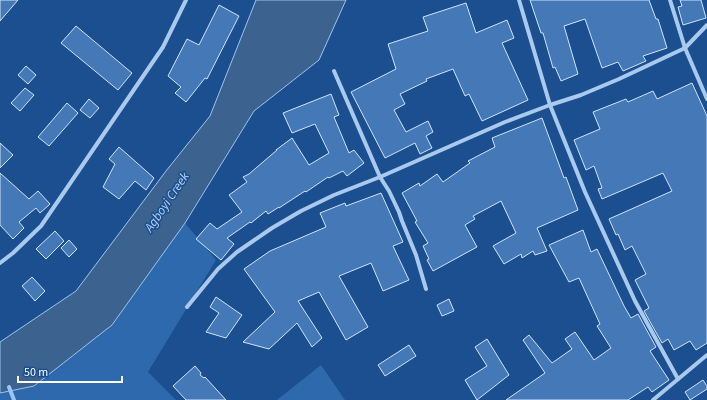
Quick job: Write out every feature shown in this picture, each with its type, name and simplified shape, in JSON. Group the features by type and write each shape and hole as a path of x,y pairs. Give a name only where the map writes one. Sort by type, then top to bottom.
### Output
{"street":[{"path":"0,263 13,253 41,226 163,48 186,0"},
{"path":"519,0 550,105 585,192 635,301 678,379"},
{"path":"670,0 685,48 707,99"},
{"path":"187,307 218,269 237,252 301,211 334,195 380,177 505,122 581,95 685,48 707,25"},
{"path":"334,71 380,177 389,191 399,212 416,255 426,289"},
{"path":"653,400 707,355"}],"shaded area":[{"path":"185,223 216,260 148,372 176,400 0,400 0,393 34,386 112,325"},
{"path":"321,365 345,400 277,400"}],"water":[{"name":"Agboyi Creek","path":"256,0 346,0 319,60 254,111 185,223 112,325 34,386 0,393 0,342 76,291 166,171 210,116"}],"building":[{"path":"0,0 18,0 0,21"},
{"path":"530,0 649,0 656,19 658,19 667,48 643,56 646,61 623,71 618,62 602,68 585,19 564,26 578,74 561,81 555,67 553,68 543,33 541,33"},
{"path":"680,0 701,0 706,18 683,25 678,7 682,6"},
{"path":"466,3 476,33 507,20 514,38 502,43 528,100 482,121 469,94 465,96 453,69 426,79 427,81 400,94 405,104 394,110 406,132 428,121 433,132 426,136 432,148 420,154 415,143 385,158 351,92 396,69 388,44 428,31 423,17"},
{"path":"219,5 239,16 207,79 205,78 186,102 175,93 181,87 168,76 187,39 199,45"},
{"path":"76,26 132,73 118,90 61,43"},
{"path":"26,66 36,75 28,84 18,75"},
{"path":"692,83 707,116 707,343 696,350 690,341 674,350 668,339 662,343 644,311 649,308 635,280 646,274 632,246 625,250 609,219 672,191 663,173 602,199 598,189 602,188 594,166 586,170 574,140 600,129 593,112 626,99 628,102 653,91 657,99"},
{"path":"25,88 34,95 20,111 11,103"},
{"path":"331,94 339,115 334,117 349,153 354,150 364,163 347,176 343,171 329,178 328,177 279,208 268,214 266,211 251,223 250,222 227,238 234,244 221,260 196,239 210,223 217,229 242,212 229,195 247,182 243,177 249,174 292,138 309,165 329,153 315,124 292,133 283,113"},
{"path":"89,99 99,108 90,118 80,110"},
{"path":"67,103 78,113 49,146 38,137"},
{"path":"542,118 564,178 566,177 578,210 537,228 547,251 535,255 533,251 522,258 521,254 504,264 493,246 516,233 501,201 473,216 475,219 465,225 477,247 433,271 427,260 429,259 423,246 428,243 415,222 417,221 402,193 419,183 420,186 437,174 443,182 470,163 468,161 495,147 492,138"},
{"path":"0,143 13,155 0,168"},
{"path":"119,147 154,178 146,190 135,181 119,199 103,187 115,164 109,159"},
{"path":"0,173 29,199 38,191 50,204 40,213 36,208 19,222 24,228 13,239 0,225"},
{"path":"381,193 403,242 393,246 409,280 383,291 371,263 339,276 368,327 346,340 319,292 298,301 322,338 312,347 297,323 269,349 243,342 275,312 244,269 270,251 326,227 320,213 345,203 346,206"},
{"path":"583,230 591,252 597,249 631,318 638,314 656,347 650,351 669,380 652,392 648,387 628,400 506,400 545,373 523,340 529,335 552,363 572,349 565,339 575,332 594,360 611,348 597,326 600,324 579,278 569,282 549,245"},
{"path":"55,231 64,241 46,259 36,249"},
{"path":"69,240 77,249 69,257 61,248"},
{"path":"32,277 45,291 35,301 22,286"},
{"path":"216,297 242,315 226,338 206,332 219,313 210,307"},
{"path":"449,299 454,311 442,316 437,305"},
{"path":"487,339 509,375 477,400 465,380 487,366 475,347"},
{"path":"409,345 416,356 385,376 378,365"},
{"path":"195,366 201,373 200,375 204,378 205,377 226,400 186,400 173,386"},
{"path":"703,380 707,386 707,389 690,400 685,392"}],"waterway":[{"path":"9,387 14,400"}]}
